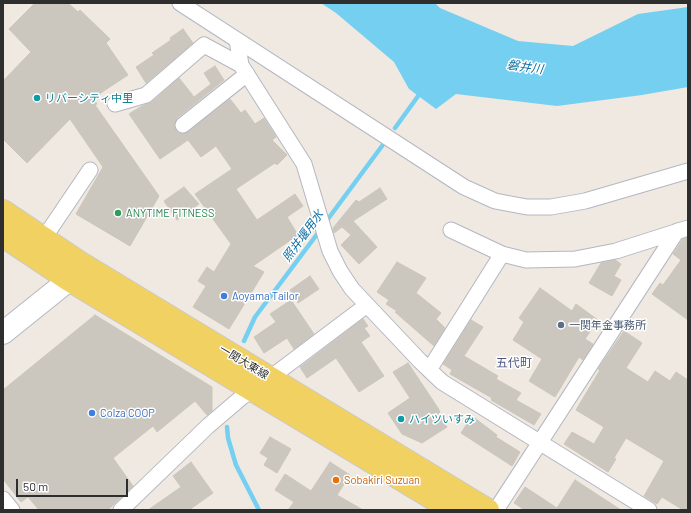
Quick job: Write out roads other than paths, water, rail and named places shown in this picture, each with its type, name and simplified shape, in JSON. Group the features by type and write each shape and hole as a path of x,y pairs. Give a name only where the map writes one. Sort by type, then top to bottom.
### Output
{"main road":[{"name":"一関大東線","path":"3,211 44,238 74,271 252,389 452,510"},
{"name":"一関大東線","path":"3,236 74,271 270,378 488,510"}],"street":[{"path":"180,3 464,187 495,201 527,207 558,206 585,201 688,171"},
{"path":"237,40 244,69 304,164 330,251 340,271 352,289 442,382 649,510"},
{"path":"116,104 146,95 204,45 244,69"},
{"path":"183,125 244,69"},
{"path":"44,238 90,170"},
{"path":"450,230 502,254 526,260 575,258 616,251 683,229"},
{"path":"496,510 539,443 683,229"},
{"path":"429,370 502,254"},
{"path":"3,333 74,271"},
{"path":"127,508 208,426 252,389 270,378 367,305"},
{"path":"3,499 12,510"}],"water":[{"name":"磐井川","path":"321,3 435,3 440,8 518,41 573,46 638,14 688,7 688,87 642,95 557,106 456,94 436,109 409,89 394,62 336,13"}],"waterway":[{"name":"照井堰用水","path":"395,128 421,92"},
{"name":"照井堰用水","path":"325,223 382,146"},
{"name":"照井堰用水","path":"244,341 255,317 321,229"},
{"name":"照井堰用水","path":"227,427 228,438 236,465 259,510"}],"place":[{"name":"リバーシティ中里","path":"37,98"},
{"name":"ANYTIME FITNESS","path":"118,213"},
{"name":"Aoyama Tailor","path":"224,296"},
{"name":"一関年金事務所","path":"561,325"},
{"name":"Colza COOP","path":"92,413"},
{"name":"ハイツいすみ","path":"401,419"},
{"name":"Sobakiri Suzuan","path":"336,480"}],"district":[{"name":"五代町","path":"514,363"}]}
